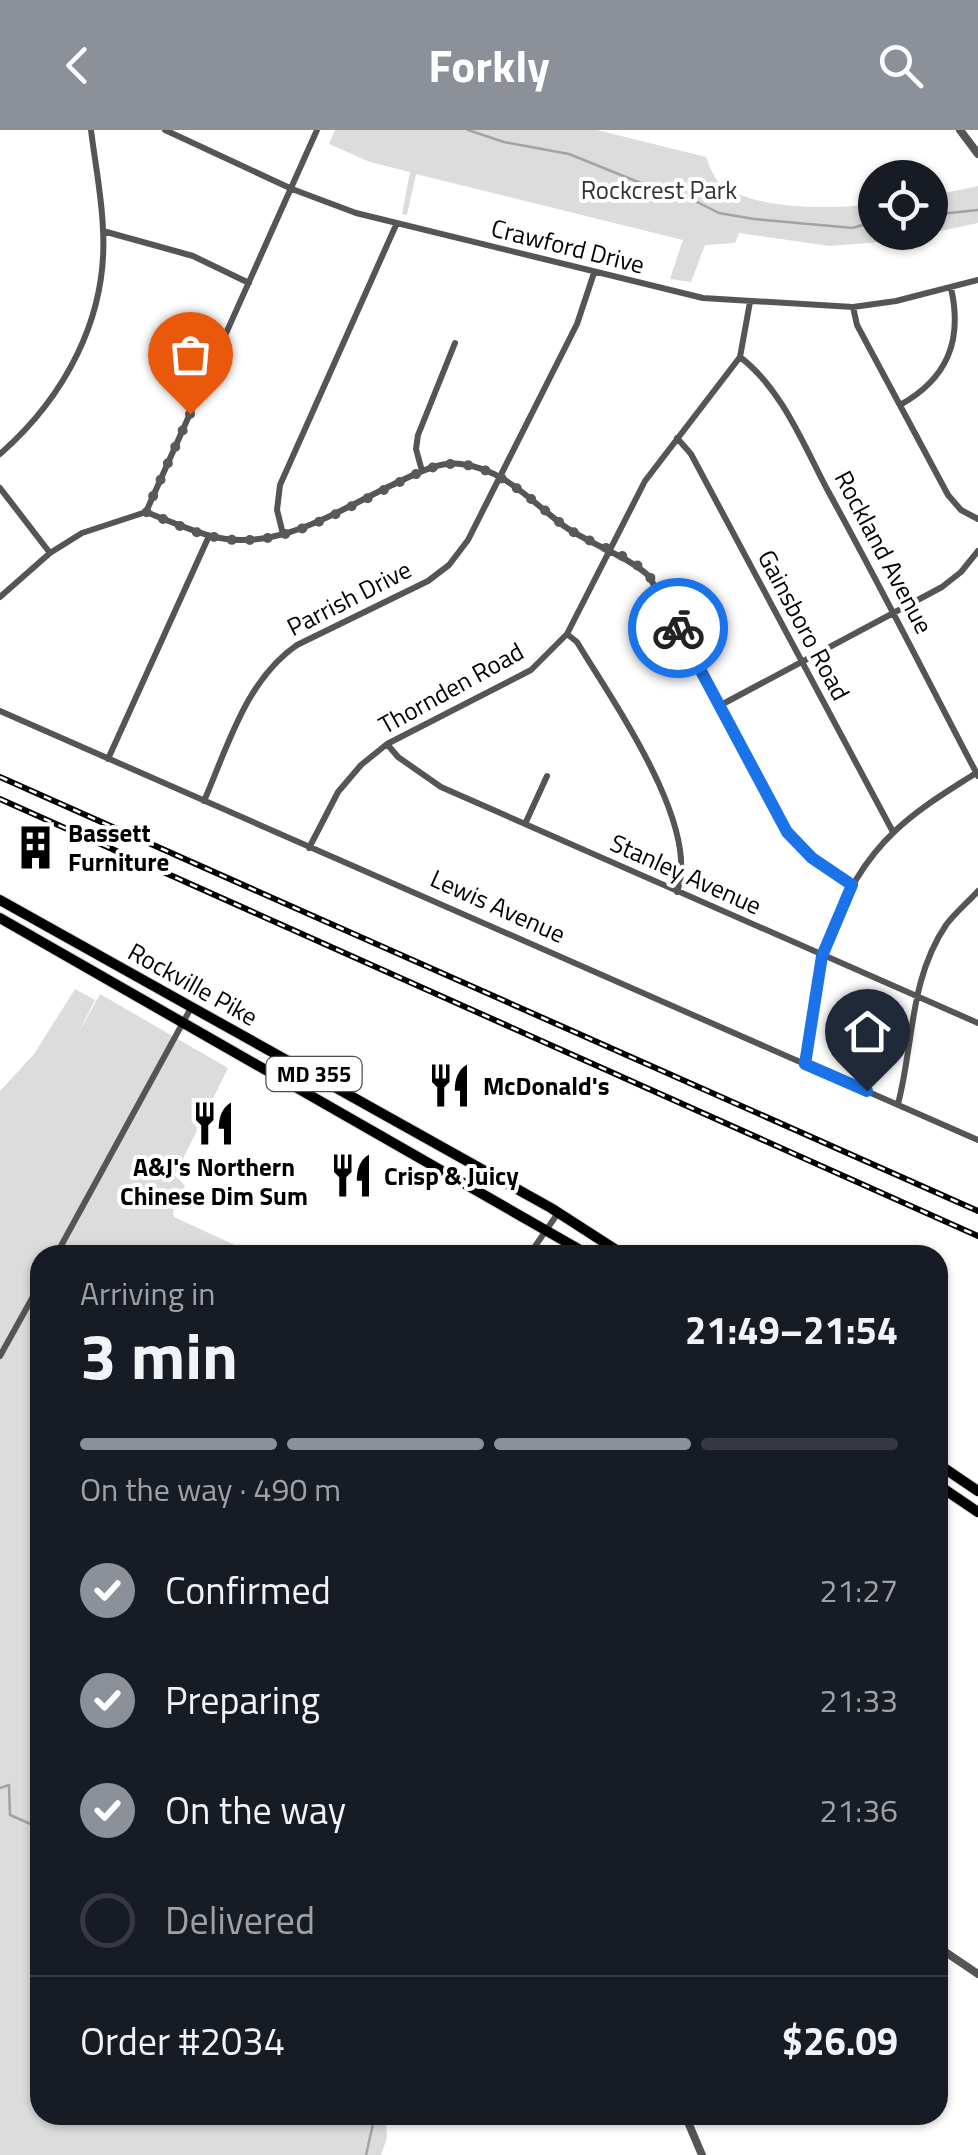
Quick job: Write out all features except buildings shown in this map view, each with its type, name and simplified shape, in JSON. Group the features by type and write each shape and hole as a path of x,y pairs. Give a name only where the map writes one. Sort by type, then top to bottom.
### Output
{"main road":[{"name":"Rockville Pike","path":"0,900 559,1212 609,1245"},
{"name":"Rockville Pike","path":"0,918 573,1245"},
{"path":"78,962 86,948"},
{"path":"948,1471 978,1491"},
{"path":"948,1492 978,1512"}],"street":[{"path":"0,454 28,430 70,372 97,296 104,231 91,130"},
{"name":"Crawford Drive","path":"165,130 356,214 703,298 853,307 978,280"},
{"path":"146,512 318,130"},
{"path":"960,130 978,154"},
{"path":"282,534 277,510 280,485 396,224"},
{"path":"104,231 193,256 249,283"},
{"name":"Parrish Drive","path":"204,801 263,674 297,645 428,581 449,565 468,540 577,324 594,273"},
{"path":"900,405 922,393 941,372 955,335 957,312 952,288"},
{"name":"Thornden Road","path":"308,848 338,792 360,765 387,744 531,670 566,634 645,481 740,357 750,302"},
{"path":"853,307 857,325 948,494 962,510 978,519"},
{"path":"422,471 416,449 418,435 456,343"},
{"name":"Rockland Avenue","path":"740,357 751,365 783,407 977,775"},
{"name":"Gainsboro Road","path":"677,438 691,454 894,832"},
{"path":"0,597 50,553 82,533 146,512 209,536 250,541 282,534 422,471 443,464 461,464 524,491 565,526 649,576 787,832 812,858 852,885"},
{"path":"0,488 50,553"},
{"path":"108,759 209,536"},
{"path":"719,706 942,586 961,572 978,551"},
{"path":"566,634 577,642 665,796 683,869 677,892"},
{"name":"Lewis Avenue","path":"0,711 978,1140"},
{"name":"Stanley Avenue","path":"387,744 406,764 442,787 978,1023"},
{"path":"805,1064 822,956 852,885 894,832 936,798 977,775"},
{"path":"525,824 547,776"},
{"path":"898,1104 925,964 947,924 978,891"},
{"path":"61,1245 192,1006"},
{"path":"535,1245 559,1212"},
{"path":"0,1356 30,1302"},
{"path":"948,1954 978,1974"},
{"path":"690,2125 702,2155"}],"green space":[{"name":"Rockcrest Park","path":"335,130 597,130 706,157 721,184 754,199 795,206 858,205 858,244 829,246 739,233 735,243 705,245 691,282 670,279 683,240 416,174 407,215 402,214 410,172 370,162 329,144"},
{"name":"Rockcrest Park","path":"978,186 978,223 948,229 948,192"},
{"path":"75,989 95,1000 77,1036 100,994 228,1068 175,1175 185,1186 173,1212 174,1217 235,1245 30,1245 30,2125 386,2125 381,2155 0,2155 0,1091 34,1054"}],"waterway":[{"path":"468,130 504,142 569,154 673,196 685,196 719,213 858,226"},
{"path":"948,213 978,210"},
{"path":"0,1788 9,1785 10,1815 30,1824"},
{"path":"366,2155 373,2125"}],"railway":[{"path":"0,777 978,1211"},
{"path":"0,799 978,1236"}],"way so far":[{"path":"190,414 146,512 209,536 262,540 309,525 422,471 443,464 461,464 524,491 565,526 638,566 649,576 678,628"}],"place":[{"name":"Bassett Furniture","path":"35,847"},
{"name":"McDonald's","path":"450,1086"},
{"name":"A&J's Northern Chinese Dim Sum","path":"214,1123"},
{"name":"Crisp & Juicy","path":"351,1176"}],"route":[{"path":"678,628 787,832 812,858 852,885 822,956 805,1064 867,1091"}]}
